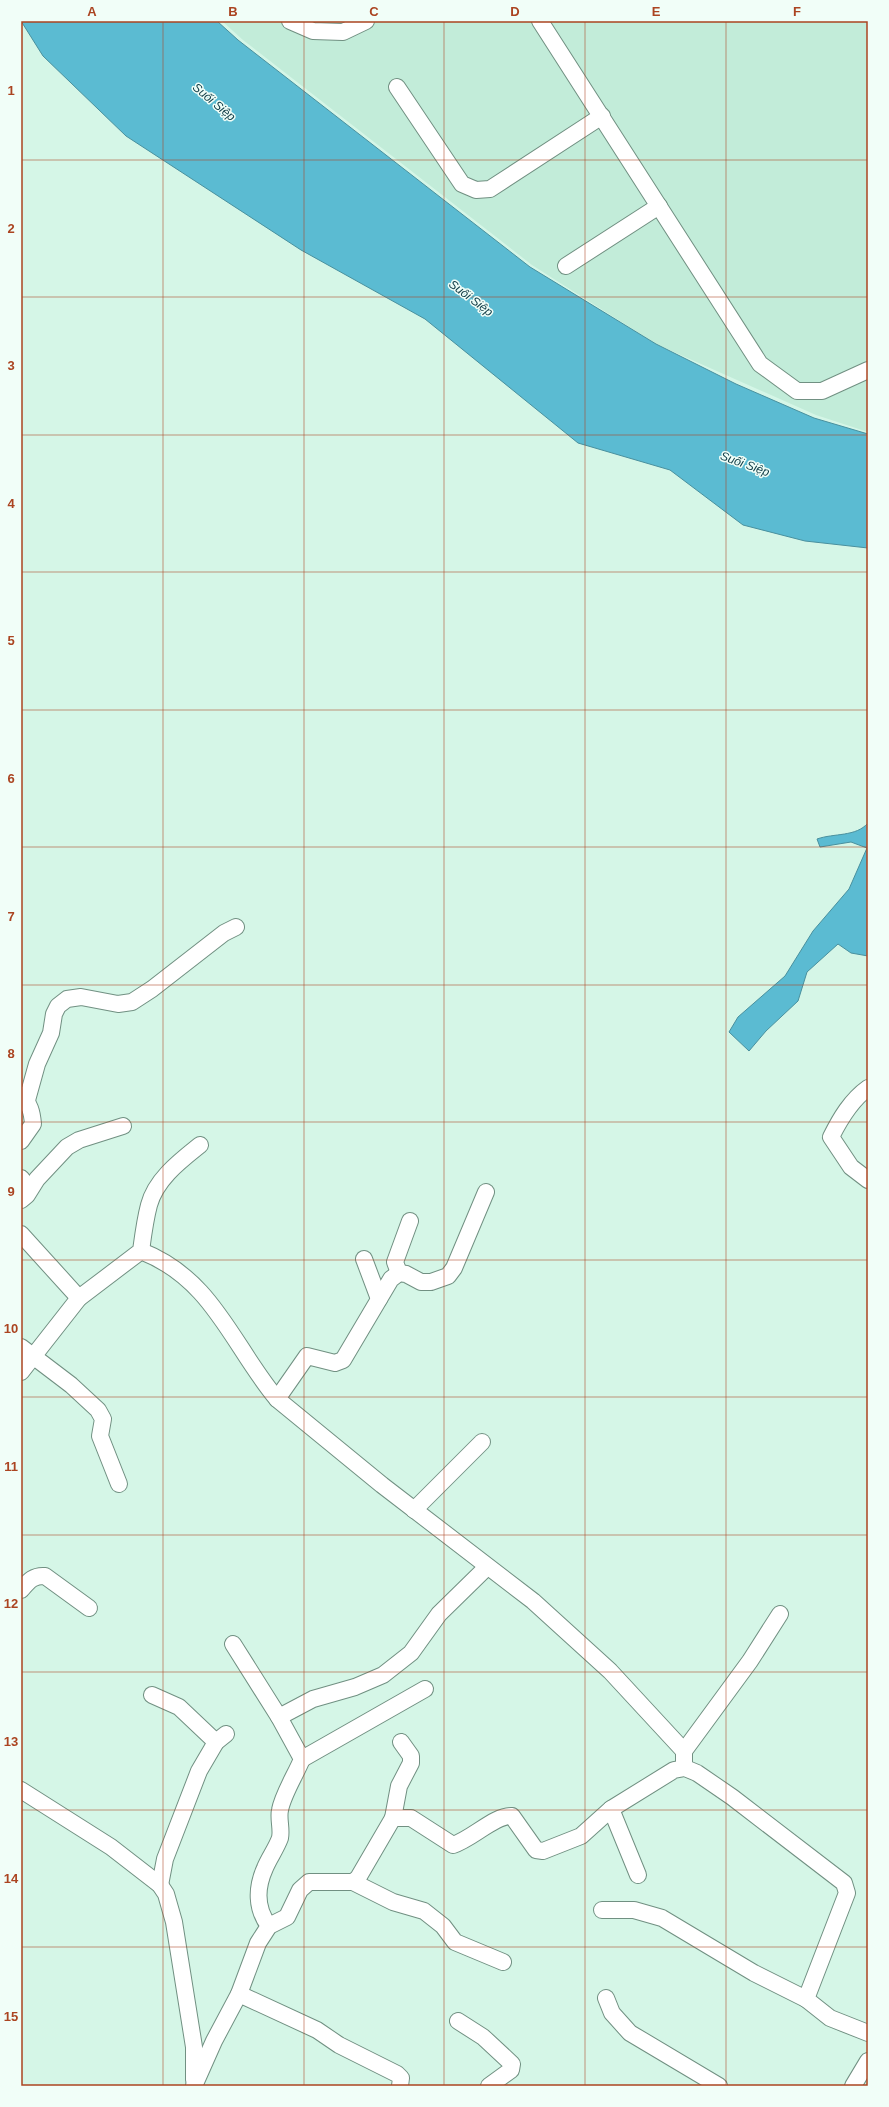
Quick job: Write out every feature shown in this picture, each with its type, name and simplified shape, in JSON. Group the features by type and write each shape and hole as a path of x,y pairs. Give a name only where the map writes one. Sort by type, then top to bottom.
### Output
{"street":[{"path":"290,21 313,32 343,32 366,21"},
{"path":"540,21 760,364 797,391 822,391 868,370"},
{"path":"397,87 462,184 476,190 490,189 602,116"},
{"path":"566,266 659,206"},
{"path":"21,1142 33,1124 32,1110 24,1098 51,1033 54,1014 58,1006 67,999 82,997 118,1004 132,1002 152,989 224,932 236,927"},
{"path":"868,1088 860,1094 839,1121 831,1137 851,1167 868,1180"},
{"path":"24,1189 68,1147 79,1140 123,1126"},
{"path":"21,1372 27,1352 79,1298 141,1251 149,1204 160,1183 174,1167 200,1145"},
{"path":"277,1399 307,1356 336,1363 343,1360 391,1279 398,1273 406,1274 421,1282 431,1282 448,1276 454,1268 486,1192"},
{"path":"398,1273 395,1262 410,1220"},
{"path":"21,1234 79,1298"},
{"path":"141,1251 154,1256 175,1271 210,1301 244,1351 263,1383 277,1399 414,1510 533,1601 604,1666 684,1752 685,1768"},
{"path":"364,1259 379,1299"},
{"path":"27,1352 71,1385 98,1410 103,1419 100,1436 119,1484"},
{"path":"414,1510 482,1442"},
{"path":"279,1717 313,1699 355,1687 383,1675 411,1653 439,1614 487,1567"},
{"path":"21,1590 31,1579 38,1576 45,1576 89,1608"},
{"path":"684,1752 750,1661 780,1614"},
{"path":"233,1644 279,1717 302,1759"},
{"path":"268,1926 261,1915 259,1907 261,1883 265,1868 276,1847 280,1835 280,1810 302,1759 425,1689"},
{"path":"152,1695 179,1707 221,1738 194,1786 165,1859 160,1885"},
{"path":"353,1882 358,1878 393,1818 399,1786 411,1763 411,1756 401,1742"},
{"path":"393,1818 411,1818 453,1845 476,1834 500,1817 512,1816 536,1850 542,1851 581,1836 611,1809 674,1770 685,1768 697,1773 732,1797 844,1882 847,1887 847,1893 806,1999"},
{"path":"21,1790 111,1847 160,1885 166,1894 174,1922 194,2047 194,2086"},
{"path":"611,1809 638,1875"},
{"path":"194,2086 214,2041 239,1994 258,1943 268,1926 287,1917 300,1890 309,1882 353,1882 392,1902 424,1911 443,1926 455,1942 503,1962"},
{"path":"602,1910 634,1910 662,1918 754,1973 806,1999 830,2018 866,2027"},
{"path":"239,1994 317,2030 339,2045 397,2074 401,2078 400,2086"},
{"path":"606,1998 612,2013 621,2025 630,2033 719,2086"},
{"path":"458,2021 483,2037 512,2064 511,2070 489,2086"},
{"path":"853,2086 868,2061"}],"shaded area":[{"path":"222,21 868,21 868,432 816,415 656,344 532,265 243,40"}],"water":[{"name":"Suối Siệp","path":"21,21 217,21 238,40 530,267 656,344 736,384 814,418 868,434 868,548 805,541 743,525 670,470 578,443 425,319 301,250 126,136 43,56"},
{"path":"868,823 868,956 851,953 838,944 807,972 798,1001 766,1031 749,1051 729,1032 738,1017 785,976 813,931 849,889 867,848 851,842 820,847 817,839 851,833 857,831"}]}
